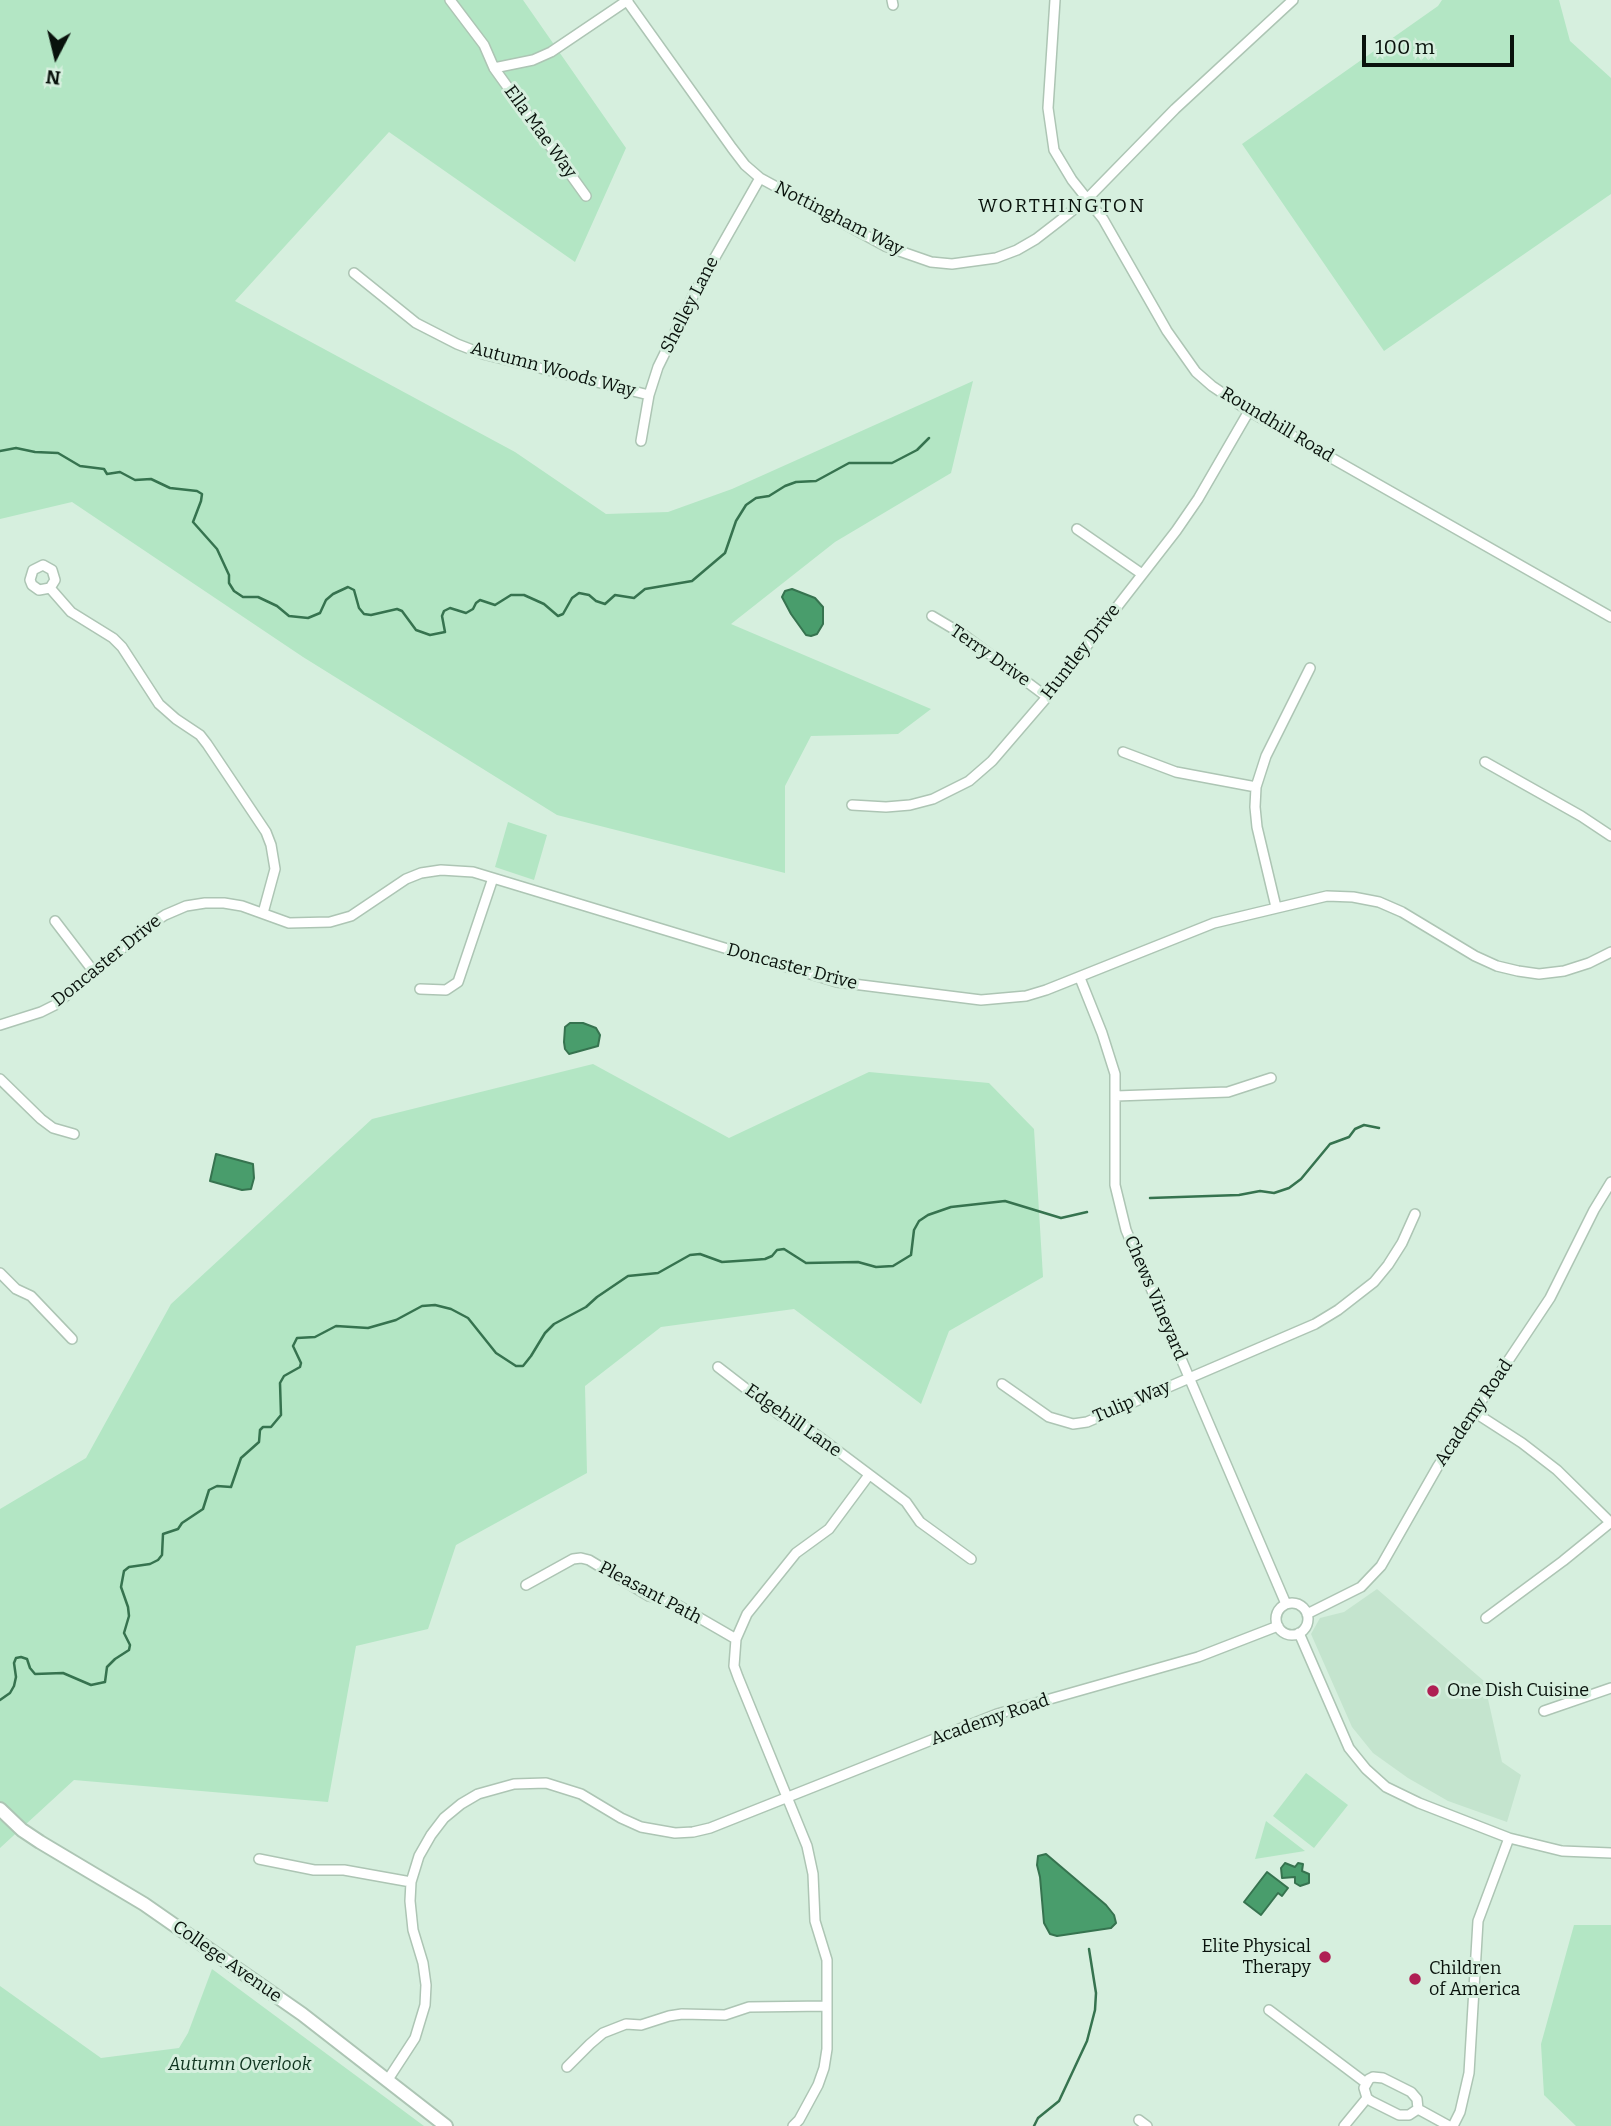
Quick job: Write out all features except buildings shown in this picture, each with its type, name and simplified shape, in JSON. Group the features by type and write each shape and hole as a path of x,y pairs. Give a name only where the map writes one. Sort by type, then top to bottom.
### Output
{"street":[{"name":"Ella Mae Way","path":"450,0 484,45 494,68 586,196"},
{"path":"494,68 533,60 551,52 628,0"},
{"name":"Nottingham Way","path":"628,0 745,165 760,177 885,246 932,262 952,264 996,258 1036,239 1088,198 1175,109 1293,0"},
{"name":"Roundhill Road","path":"1055,0 1048,108 1054,150 1103,219 1181,354 1212,386 1249,411 1611,617"},
{"name":"Shelley Lane","path":"641,441 649,395 658,367 692,296 760,177"},
{"name":"Autumn Woods Way","path":"354,273 416,323 457,344 483,354 649,395"},
{"name":"Huntley Drive","path":"852,805 886,807 933,799 969,781 992,761 1047,696 1198,499 1249,411"},
{"path":"1077,529 1142,574"},
{"path":"50,588 71,612 113,638 159,704 200,735 266,832 275,869 263,913"},
{"name":"Terry Drive","path":"932,616 964,635 1047,696"},
{"path":"1276,907 1257,827 1256,787 1263,763 1310,668"},
{"path":"1123,752 1176,772 1256,787"},
{"path":"1485,762 1611,835"},
{"name":"Doncaster Drive","path":"0,1025 55,1005 151,924 186,906 224,903 289,923 330,922 351,916 406,879 421,873 457,870 493,878 802,972 864,987 981,1000 1026,996 1080,978 1186,932 1276,907 1327,897 1353,897 1379,902 1402,912 1475,956 1517,971 1539,974 1564,971 1611,952"},
{"path":"420,989 446,990 458,982 493,878"},
{"path":"55,921 94,972"},
{"name":"Chews Vineyard","path":"1080,978 1115,1074 1114,1159 1119,1207 1131,1245 1286,1605"},
{"path":"1116,1096 1228,1092 1271,1078"},
{"path":"0,1079 53,1128 74,1134"},
{"name":"Academy Road","path":"1307,1614 1347,1595 1371,1578 1381,1566 1438,1466 1550,1298 1611,1182"},
{"name":"Tulip Way","path":"1002,1384 1049,1417 1073,1424 1087,1422 1315,1324 1358,1296 1388,1265 1415,1214"},
{"path":"0,1273 16,1289 31,1296 72,1339"},
{"name":"Edgehill Lane","path":"718,1367 779,1415 806,1427 906,1502 920,1522 971,1559"},
{"path":"1474,1412 1557,1470 1611,1522 1486,1618"},
{"path":"793,2126 818,2085 824,2068 827,2049 827,1960 814,1921 810,1858 738,1677 734,1665 736,1639 747,1614 796,1553 829,1529 869,1475"},
{"name":"Pleasant Path","path":"526,1585 573,1559 589,1560 649,1596 672,1602 736,1639"},
{"path":"1296,1604 1307,1614 1306,1627 1299,1633 1285,1633 1278,1626 1277,1616 1286,1605 1296,1604"},
{"name":"Academy Road","path":"387,2081 415,2038 425,2005 424,1963 411,1917 411,1882 419,1856 431,1835 444,1818 469,1799 495,1788 531,1782 564,1787 582,1794 641,1827 675,1833 710,1828 997,1714 1198,1657 1278,1626"},
{"path":"1299,1633 1349,1748 1366,1769 1386,1787 1401,1796 1509,1838 1562,1851 1611,1853"},
{"path":"1544,1711 1611,1688"},
{"name":"College Avenue","path":"0,1810 40,1843 144,1904 280,1999 446,2126"},
{"path":"1418,2109 1451,2126 1465,2094 1469,2073 1478,1921 1509,1838"},
{"path":"259,1859 314,1871 344,1870 411,1882"},
{"path":"567,2067 603,2034 626,2024 641,2025 682,2014 725,2015 749,2007 827,2006"},
{"path":"1269,2010 1366,2083"},
{"path":"1378,2077 1402,2088 1415,2095 1418,2109 1409,2115 1399,2115 1367,2098 1364,2088 1366,2083 1369,2079 1378,2077"},
{"path":"1344,2126 1367,2098"}],"shaded area":[{"path":"792,589 815,598 823,607 823,624 817,634 806,635 791,614 782,597 785,591"},
{"path":"570,1023 583,1023 596,1028 600,1035 598,1046 569,1054 564,1042 565,1027"},
{"path":"216,1154 253,1164 254,1178 251,1189 242,1190 210,1181"},
{"path":"1377,1589 1484,1681 1502,1762 1521,1775 1507,1822 1448,1801 1408,1778 1373,1753 1352,1727 1311,1634 1320,1618 1344,1612"},
{"path":"1046,1854 1106,1905 1114,1915 1116,1923 1111,1928 1057,1936 1050,1934 1044,1923 1037,1865 1038,1856"},
{"path":"1285,1863 1295,1867 1298,1863 1303,1864 1302,1871 1309,1874 1309,1883 1300,1886 1295,1883 1295,1877 1282,1878 1281,1868"},
{"path":"1267,1872 1288,1888 1282,1896 1278,1893 1261,1915 1244,1902"}],"green space":[{"path":"0,0 523,0 626,148 575,262 389,132 235,301 515,452 606,514 668,512 732,489 973,381 951,473 835,542 731,624 931,709 898,734 811,736 785,786 785,873 557,815 303,657 72,502 0,519"},
{"path":"1442,0 1559,0 1570,41 1611,78 1611,194 1384,351 1242,144 1438,6"},
{"path":"508,822 547,835 534,880 495,867"},
{"path":"593,1064 729,1138 869,1072 989,1083 1034,1129 1043,1277 949,1331 921,1404 794,1309 661,1327 585,1386 587,1473 456,1545 428,1629 356,1646 328,1802 74,1780 0,1848 0,1509 86,1458 171,1304 372,1119"},
{"path":"1306,1773 1348,1805 1314,1848 1273,1816"},
{"path":"1266,1821 1305,1851 1255,1859"},
{"path":"1574,1925 1611,1925 1611,2126 1576,2126 1544,2095 1541,2044"},
{"name":"Autumn Overlook","path":"212,1969 424,2126 0,2126 0,1986 101,2058 179,2048 188,2033"}],"waterway":[{"path":"0,451 16,448 58,453 80,466 104,469 107,474 120,472 135,480 151,479 170,488 197,491 202,494 193,522 217,549 229,575 229,583 234,591 243,597 258,597 277,606 289,616 308,618 320,613 326,600 333,594 348,587 354,590 359,608 364,614 397,609 402,611 416,630 430,635 445,632 442,616 444,611 450,608 466,613 480,600 495,605 511,595 524,595 544,604 558,616 563,614 572,598 579,593 605,604 615,595 634,598 645,589 692,581 725,553 736,521 746,505 756,498 769,496 796,482 816,481 849,463 892,463 917,450 929,438"},
{"path":"1150,1198 1239,1195 1260,1191 1274,1193 1289,1188 1301,1179 1330,1144 1349,1137 1355,1129 1364,1125 1379,1128"},
{"path":"0,1700 10,1693 14,1686 14,1663 16,1658 21,1657 27,1659 35,1674 63,1673 91,1685 105,1682 107,1667 129,1650 130,1645 124,1633 129,1616 121,1587 124,1571 129,1567 158,1560 162,1555 163,1534 178,1529 182,1523 203,1509 209,1490 217,1486 231,1487 241,1458 259,1442 260,1430 263,1427 271,1427 281,1415 280,1383 284,1376 300,1367 301,1363 293,1346 297,1338 315,1337 336,1326 368,1328 396,1320 422,1306 435,1305 451,1309 468,1318 496,1353 516,1366 523,1366 554,1324 586,1307 628,1276 658,1273 690,1255 700,1254 722,1262 765,1259 777,1250 784,1249 806,1263 858,1262 876,1267 893,1266 911,1255 914,1230 919,1221 951,1207 1005,1201 1061,1218 1087,1212"},
{"path":"1034,2126 1038,2118 1059,2101 1087,2041 1095,2010 1096,1993 1089,1949"}],"place":[{"name":"One Dish Cuisine","path":"1433,1691"},
{"name":"Elite Physical Therapy","path":"1325,1957"},
{"name":"Children of America","path":"1415,1979"}],"district":[{"name":"WORTHINGTON","path":"1062,207"}]}
